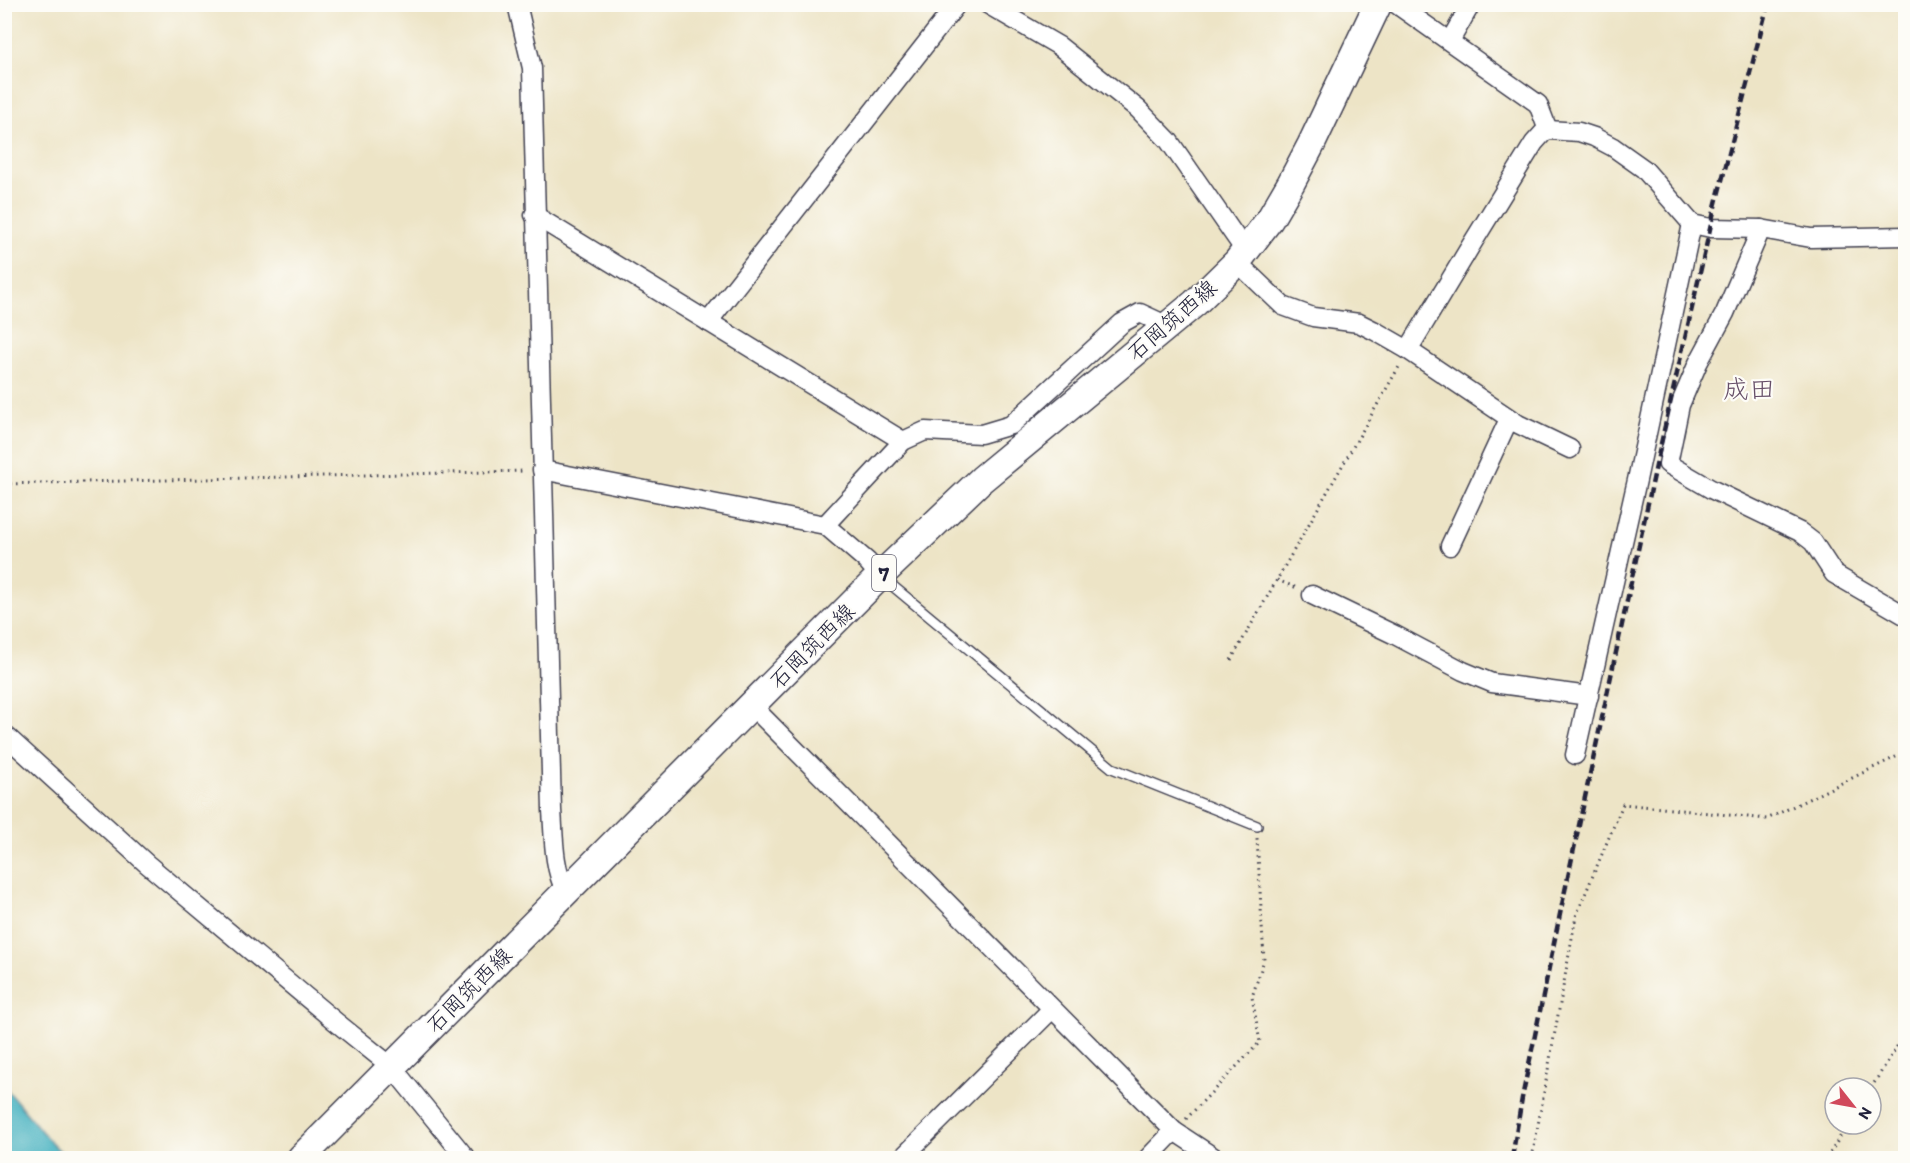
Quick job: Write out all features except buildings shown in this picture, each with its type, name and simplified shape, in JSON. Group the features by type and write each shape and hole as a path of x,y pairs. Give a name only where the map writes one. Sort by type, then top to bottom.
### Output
{"main road":[{"name":"石岡筑西線","path":"301,1158 880,576 982,479 1195,303 1242,257 1270,219 1291,183 1378,4"}],"street":[{"path":"517,4 532,68 534,214 552,810 559,880 566,893"},
{"path":"708,322 957,4"},
{"path":"987,4 1059,46 1138,110 1169,141 1242,257 1283,306 1313,317 1359,323 1408,350 1509,419 1570,449"},
{"path":"1396,4 1538,104 1548,130"},
{"path":"1450,41 1471,4"},
{"path":"1408,350 1534,143 1548,130 1579,132 1613,147 1644,169 1692,224 1711,228 1761,230 1811,238 1905,236"},
{"path":"534,214 903,441"},
{"path":"1575,755 1692,224"},
{"path":"1761,230 1725,313 1698,363 1680,405 1668,464 1711,489 1800,532 1813,542 1834,574 1905,616"},
{"path":"825,525 903,441 925,431 981,434 1011,425 1122,322 1140,313 1168,326"},
{"path":"1450,546 1509,419"},
{"path":"542,470 825,525 867,561 880,576"},
{"path":"1312,595 1463,671 1492,683 1589,696"},
{"path":"752,706 1174,1131 1215,1158"},
{"path":"4,734 156,872 392,1067 466,1158"},
{"path":"902,1158 1052,1009"},
{"path":"1148,1158 1174,1131"}],"lane":[{"path":"880,576 1112,768 1257,826"}],"path":[{"path":"1231,660 1408,350"},
{"path":"4,484 542,470"},
{"path":"1532,1158 1576,916 1623,804 1767,819 1905,752"},
{"path":"1174,1131 1260,1042 1252,997 1264,960 1257,826"},
{"path":"1878,1076 1905,1032"},
{"path":"1827,1158 1841,1136"}],"water":[{"path":"4,1086 47,1138 67,1158 5,1158"}],"railway":[{"path":"1512,1158 1560,914 1657,461 1715,207 1768,4"}],"district":[{"name":"成田","path":"1749,389"}]}
